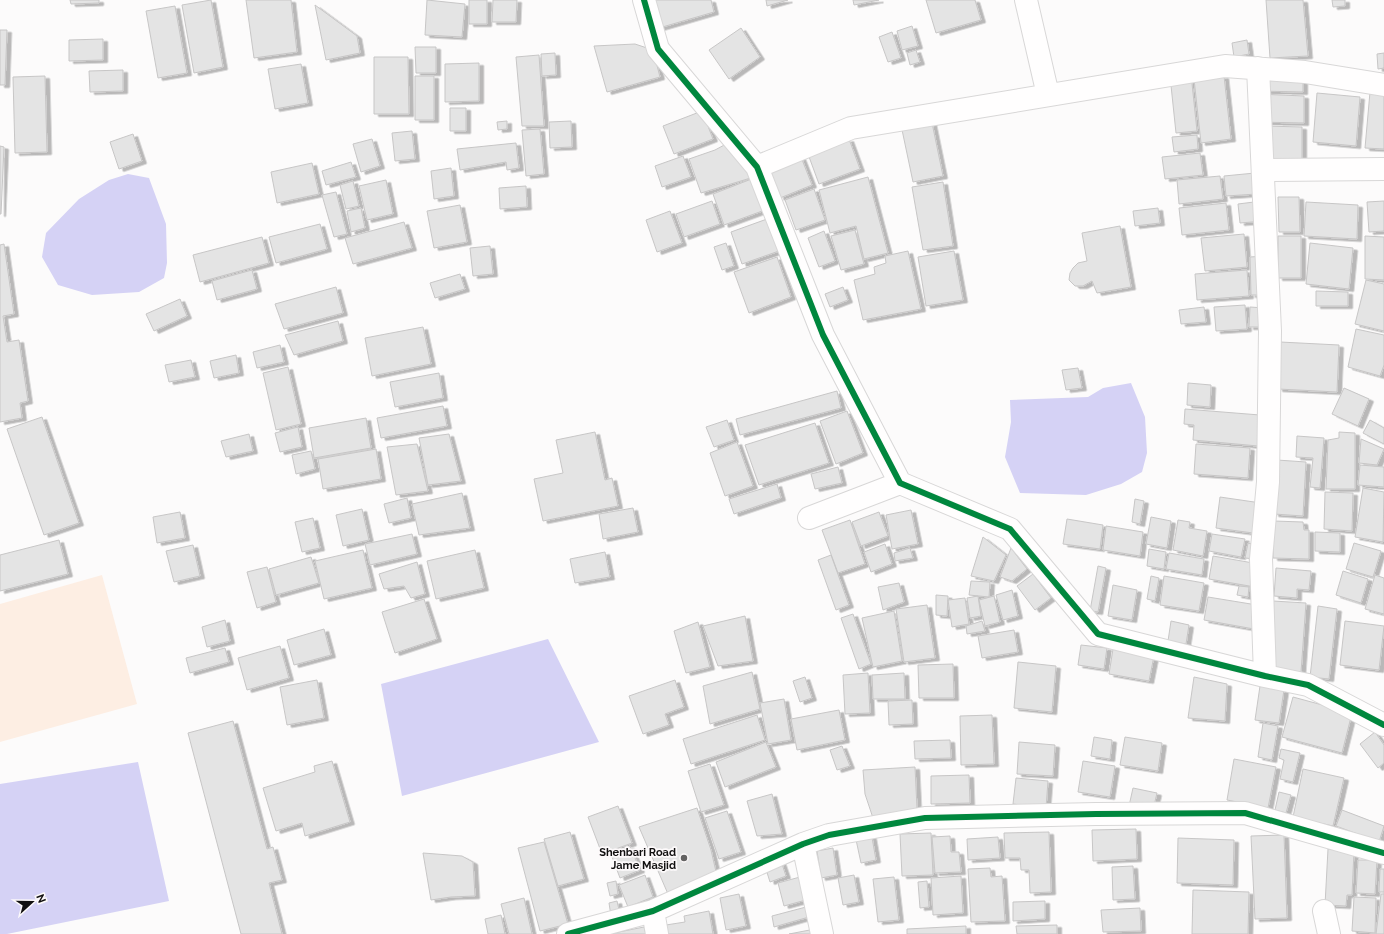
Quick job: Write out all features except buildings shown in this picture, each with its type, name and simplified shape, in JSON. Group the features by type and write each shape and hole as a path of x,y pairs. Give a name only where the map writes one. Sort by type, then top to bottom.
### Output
{"street":[{"path":"644,0 658,49 757,167 823,335 900,483 1010,529 1098,634 1265,676 1308,685 1384,725"},
{"path":"1026,0 1048,95"},
{"path":"757,167 851,128 1225,66 1305,72 1384,85"},
{"path":"1258,68 1270,332 1268,482 1261,559 1265,676"},
{"path":"1263,170 1384,169"},
{"path":"810,518 900,483"},
{"path":"568,934 653,911 804,844 829,835 925,818 1088,814 1245,813 1384,853"},
{"path":"804,844 822,934"},
{"path":"653,911 657,934"},
{"path":"1324,911 1329,934"}],"shaded area":[{"path":"102,575 137,704 0,742 0,604"}],"water":[{"path":"128,174 149,178 166,224 167,263 164,278 139,292 92,295 58,285 42,257 46,233 79,199 109,180"},
{"path":"1131,383 1145,417 1147,453 1142,472 1121,484 1086,495 1020,493 1005,457 1011,422 1010,400 1088,397 1103,388"},
{"path":"548,639 599,742 402,796 381,684"},
{"path":"138,762 169,901 7,934 0,934 0,784"}],"cycle path":[{"path":"644,0 658,49 757,167 823,335 900,483 1010,529 1098,634 1265,676 1308,685 1384,725"},
{"path":"568,934 653,911 803,844 829,835 925,818 1096,814 1245,813 1384,853"}],"place":[{"name":"Shenbari Road Jame Masjid","path":"684,858"}]}
